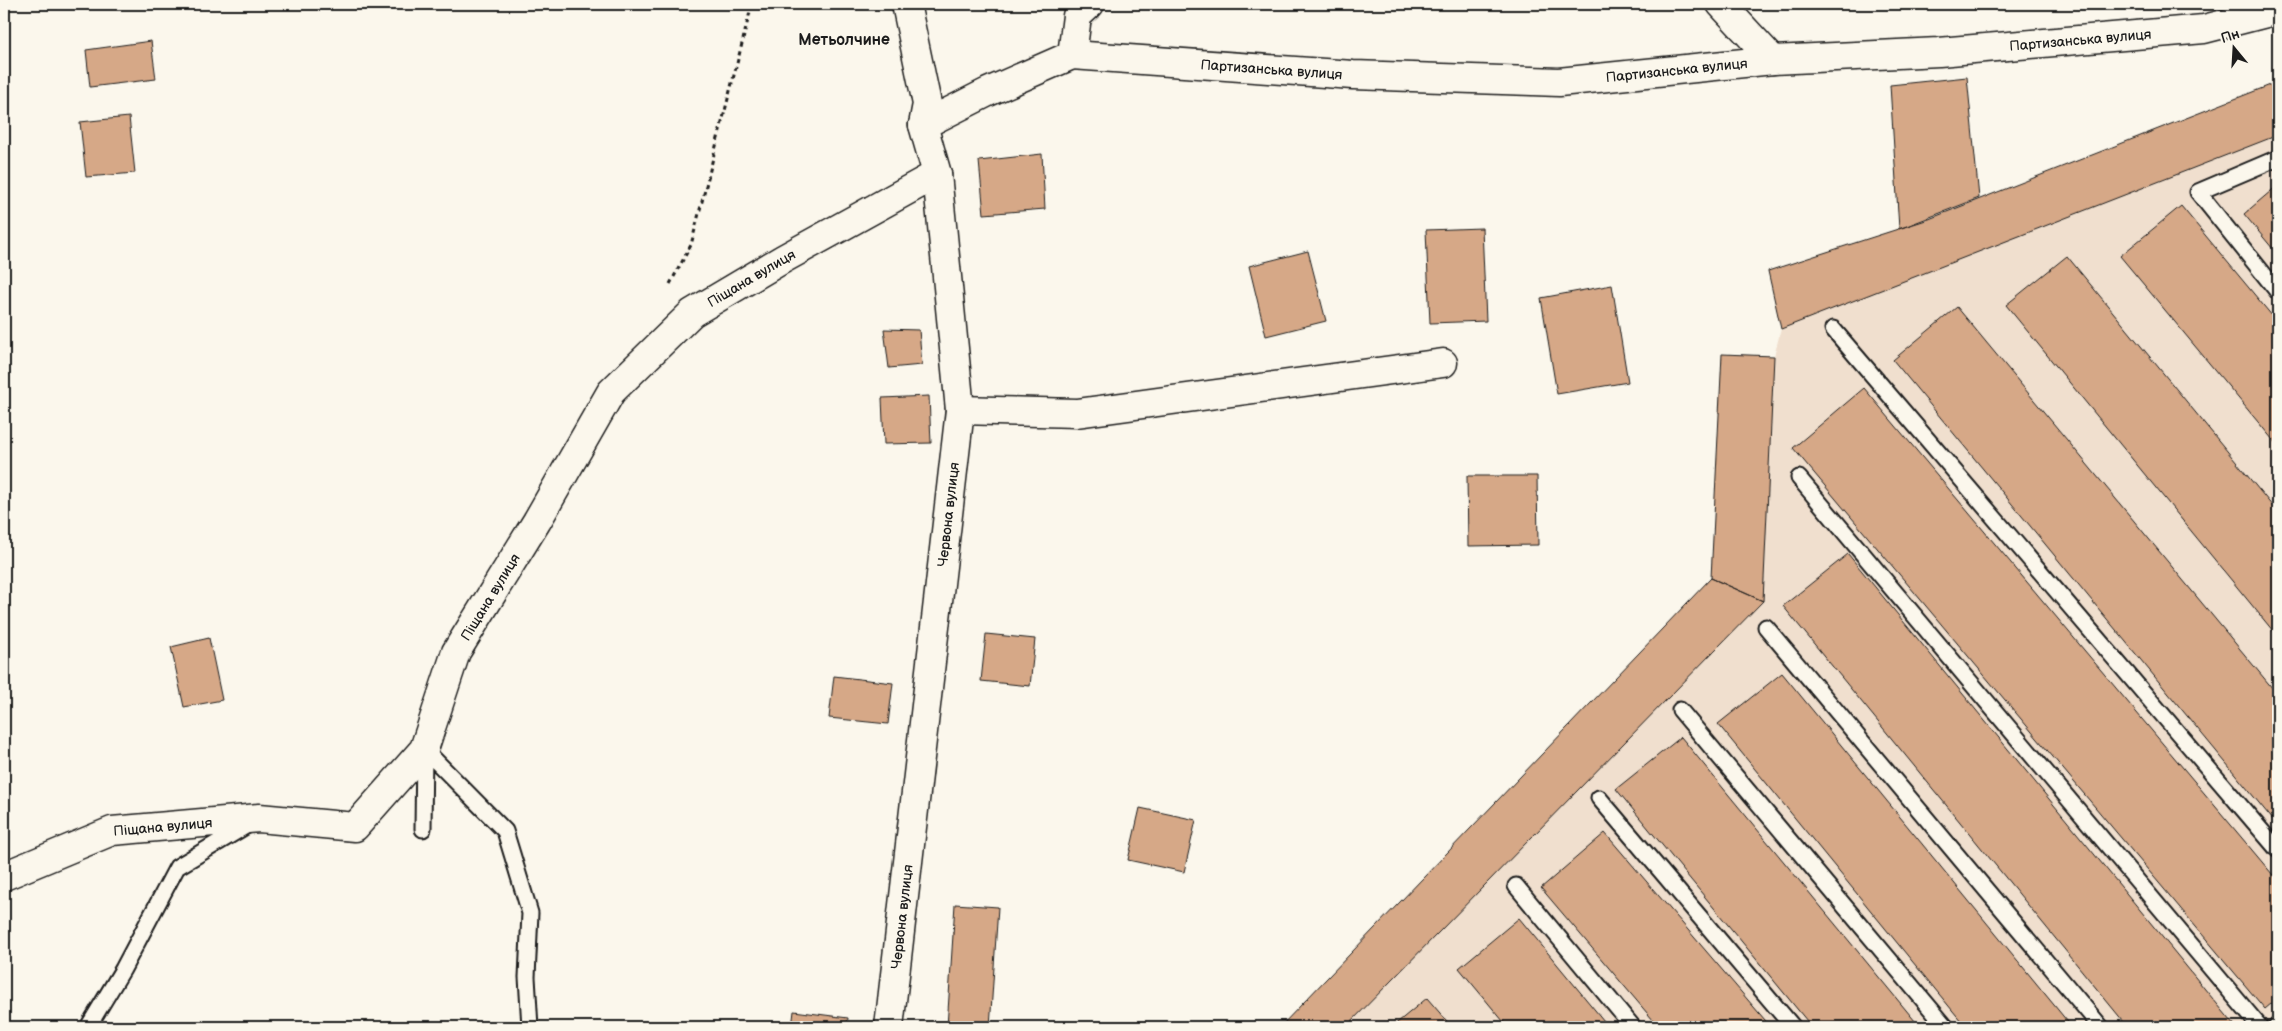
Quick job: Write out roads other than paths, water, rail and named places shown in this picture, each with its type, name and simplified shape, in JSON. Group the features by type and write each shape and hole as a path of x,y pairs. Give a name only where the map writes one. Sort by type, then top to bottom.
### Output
{"street":[{"name":"Червона вулиця","path":"889,1027 960,410 937,174 923,125 927,104 906,4"},
{"path":"923,125 988,92 1072,55 1077,16 1090,4"},
{"path":"1721,4 1773,60"},
{"name":"Партизанська вулиця","path":"1072,55 1352,75 1559,82 1773,60 1939,52 2204,29 2278,10"},
{"name":"Піщана вулиця","path":"4,876 112,831 259,818 355,827 424,749 456,652 537,521 611,392 692,313 783,259 937,174"},
{"path":"960,410 1077,413 1443,363"}],"lane":[{"path":"2278,158 2198,192 2278,292"},
{"path":"1833,329 2278,850"},
{"path":"1799,478 2260,1027"},
{"path":"1766,627 2101,1027"},
{"path":"1680,710 1946,1027"},
{"path":"423,829 424,749"},
{"path":"424,749 505,831 530,913 527,977 530,1027"},
{"path":"1599,798 1793,1027"},
{"path":"88,1027 123,969 177,867 259,818"},
{"path":"1516,886 1633,1027"}],"district":[{"name":"Метьолчине","path":"844,39"}]}
